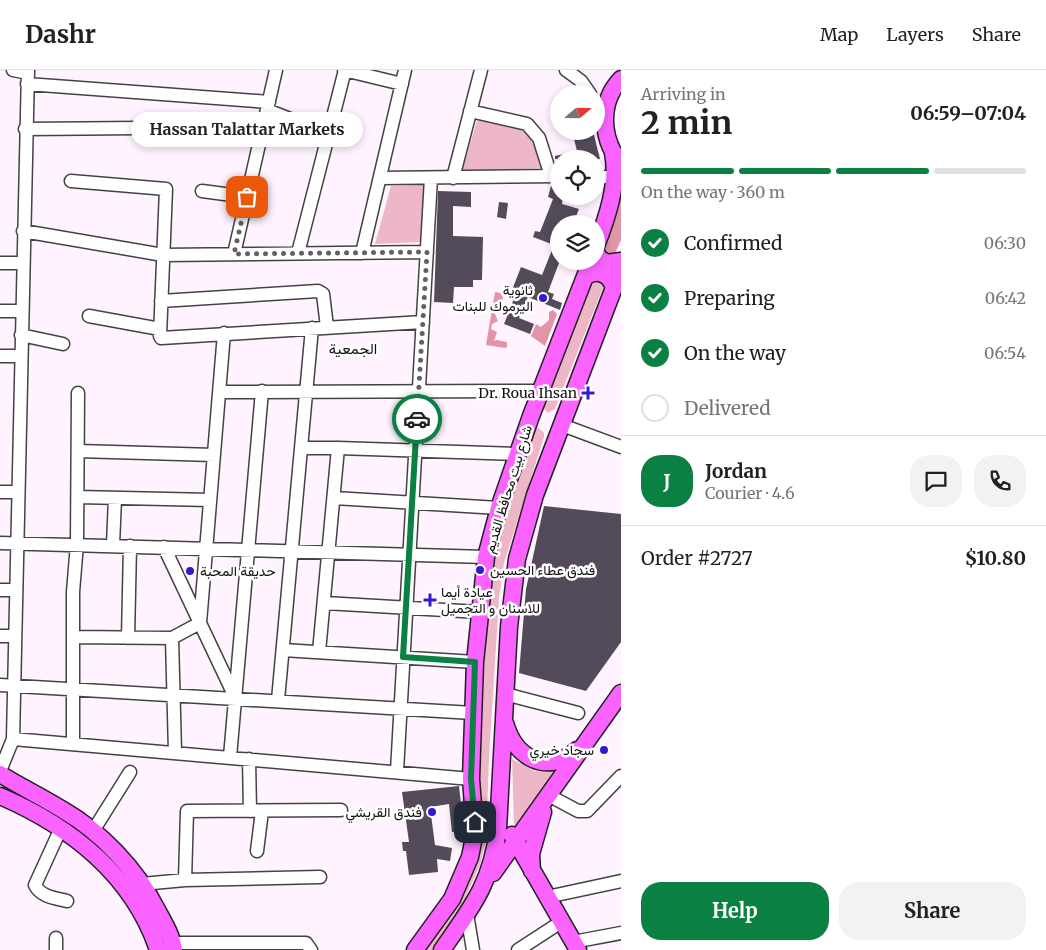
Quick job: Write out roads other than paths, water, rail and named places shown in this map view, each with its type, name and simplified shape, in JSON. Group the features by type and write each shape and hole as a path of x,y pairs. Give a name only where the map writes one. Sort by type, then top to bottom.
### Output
{"main road":[{"path":"605,114 607,103 621,79"},
{"path":"605,129 606,138 616,165 610,203 605,218"},
{"path":"605,262 621,261"},
{"name":"شارع بيت محافظ القديم","path":"442,950 483,887 490,871 497,844 505,694 517,559 535,495 615,293 621,269"},
{"name":"شارع بيت محافظ القديم","path":"415,950 452,899 470,857 475,832 471,779 475,662 486,557 499,508 540,391 588,270"},
{"path":"585,277 593,273 602,274 610,279 615,293"},
{"path":"483,887 621,693"},
{"path":"504,717 507,731 519,749 539,762 553,763 568,758 589,738"},
{"path":"0,772 64,810 93,831 142,884 161,916 168,948"},
{"path":"501,790 506,818 516,842 575,946"},
{"path":"533,873 530,860 533,843 553,791"},
{"path":"0,796 42,816 97,856 128,891 148,925 168,948"},
{"path":"495,870 504,864 514,863 525,866 533,873"}],"street":[{"path":"13,70 27,76 268,106 329,134"},
{"path":"234,254 276,70"},
{"path":"298,253 345,70 402,84"},
{"path":"362,253 405,70"},
{"path":"453,178 481,70"},
{"path":"566,70 583,85"},
{"path":"0,772 13,738 27,76"},
{"path":"470,112 527,124 539,138 550,164"},
{"path":"25,129 263,127"},
{"path":"605,172 616,165"},
{"path":"380,178 550,176"},
{"path":"396,771 431,178"},
{"path":"71,181 166,190 161,338 423,322"},
{"path":"202,191 247,197"},
{"path":"23,231 163,255 427,252"},
{"path":"0,263 23,263"},
{"path":"161,300 318,291 323,294 327,327"},
{"path":"0,311 22,311"},
{"path":"89,316 160,329"},
{"path":"278,700 312,328"},
{"path":"200,623 224,333"},
{"path":"21,335 63,344"},
{"path":"0,356 21,356"},
{"path":"230,757 262,391"},
{"path":"219,392 540,391"},
{"path":"73,744 73,592 78,544 78,393"},
{"path":"562,425 621,447"},
{"path":"301,448 518,454"},
{"path":"320,652 338,448"},
{"path":"78,451 214,455"},
{"path":"0,492 18,492"},
{"path":"78,497 210,500"},
{"path":"113,546 115,498"},
{"path":"334,498 499,508"},
{"path":"0,543 486,557"},
{"path":"128,638 130,546"},
{"path":"164,547 235,697"},
{"path":"0,590 16,590"},
{"path":"324,603 479,612"},
{"path":"73,637 172,638 200,623"},
{"path":"0,636 15,636"},
{"path":"172,638 176,752"},
{"path":"283,650 475,662"},
{"path":"0,685 235,697 473,713"},
{"path":"505,694 578,713"},
{"path":"13,738 471,779"},
{"path":"249,759 256,811 257,851"},
{"path":"93,831 130,772"},
{"path":"553,791 578,811 586,811 621,776"},
{"path":"185,880 187,811 341,810"},
{"path":"61,828 35,885 38,891 47,896 67,901"},
{"path":"142,884 185,880 320,877"},
{"path":"547,897 621,881"},
{"path":"467,914 473,950"},
{"path":"518,950 561,922"},
{"path":"575,946 621,933"},
{"path":"168,948 306,943 311,950"}],"place":[{"name":"Hassan Talattar Markets","path":"247,197"},
{"name":"ثانوية اليرموك للبنات","path":"543,298"},
{"name":"Dr. Roua Ihsan","path":"588,393"},
{"name":"فندق عطاء الحسين","path":"480,570"},
{"name":"حديقة المحبة","path":"190,571"},
{"name":"عيادة أيما للاسنان و التجميل","path":"430,600"},
{"name":"سجاد خيري","path":"604,750"},
{"name":"فندق القريشي","path":"432,812"}],"district":[{"name":"الجمعية","path":"353,348"}]}
